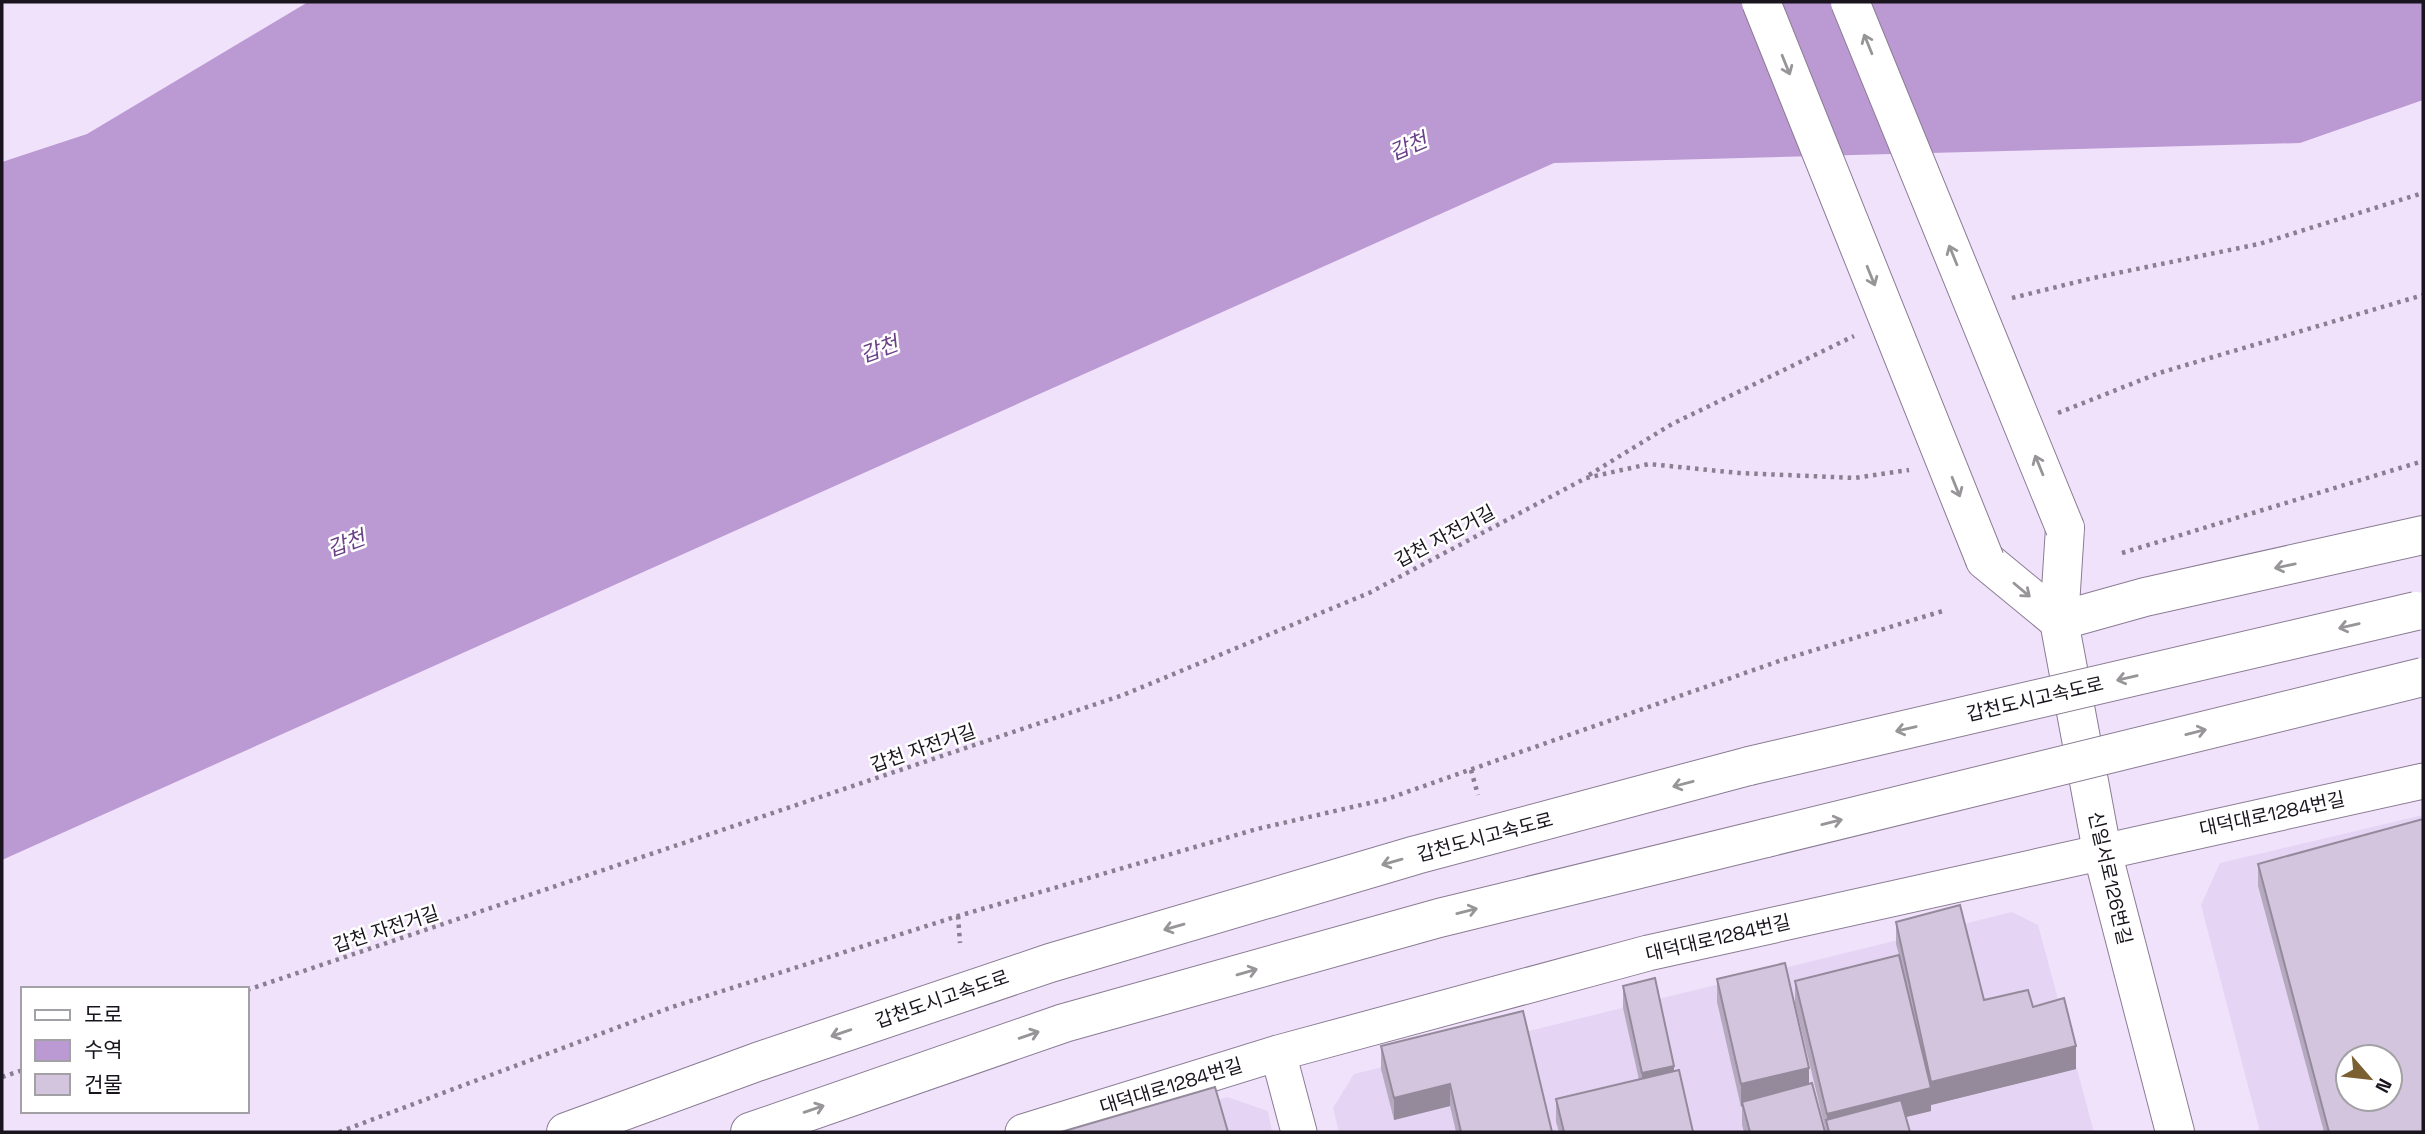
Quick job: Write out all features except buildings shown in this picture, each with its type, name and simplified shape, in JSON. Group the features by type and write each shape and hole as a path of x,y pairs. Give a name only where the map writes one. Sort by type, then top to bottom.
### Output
{"main road":[{"path":"1760,2 1985,560 2059,621 2145,597 2423,535"},
{"name":"신일서로126번길","path":"1850,2 2065,528 2059,621 2102,851 2175,1132"},
{"name":"갑천도시고속도로","path":"565,1132 757,1062 1050,963 1402,859 1749,766 2419,610"},
{"path":"750,1132 1064,1023 1439,918 2423,677"}],"street":[{"name":"대덕대로1284번길","path":"1023,1132 1278,1053 1648,953 2423,781"},
{"path":"1278,1053 1299,1132"}],"path":[{"path":"2122,553 2423,461"},
{"name":"갑천 자전거길","path":"248,990 1123,695 1369,593 1586,478"},
{"path":"339,1132 672,1007 958,916 1257,829 1387,799 1782,660 1946,610"},
{"path":"1471,769 1478,795"},
{"path":"958,916 960,943"},
{"path":"2,1077 21,1071"}],"shaded area":[{"path":"2423,815 2423,1132 2260,1132 2201,905 2220,863"},
{"path":"2012,912 2038,925 2094,1132 1339,1132 1333,1108 1354,1074"},
{"path":"1227,1097 1268,1111 1272,1132 1119,1132"}],"water":[{"name":"갑천","path":"308,2 2423,2 2423,100 2300,143 1554,163 2,860 2,162 87,134"}]}
